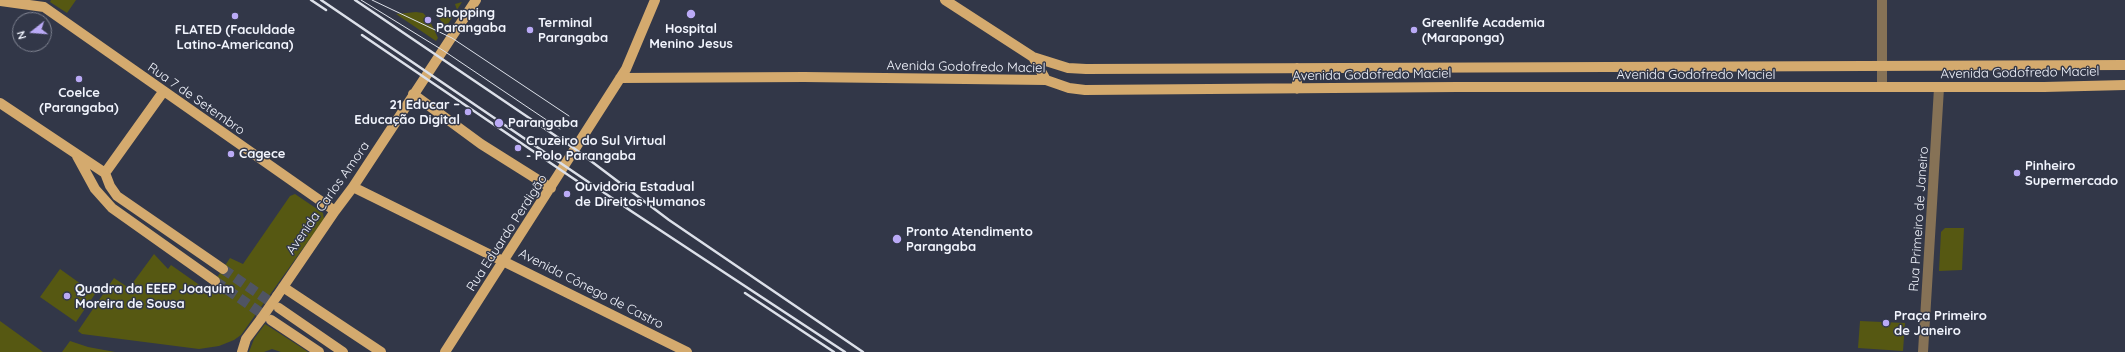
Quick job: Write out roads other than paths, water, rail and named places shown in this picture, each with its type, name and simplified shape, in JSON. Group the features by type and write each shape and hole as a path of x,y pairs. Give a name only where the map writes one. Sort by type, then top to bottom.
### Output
{"main road":[{"name":"Avenida Carlos Amora","path":"242,352 246,339 266,320 280,292 334,211 353,187 476,0"},
{"name":"Rua Eduardo Perdigão","path":"445,352 505,261 626,69 655,0"},
{"path":"945,0 1033,57 1046,80"},
{"name":"Rua 7 de Setembro","path":"0,1 44,7 334,211"},
{"name":"Avenida Godofredo Maciel","path":"1033,57 1068,68 1882,67 2125,65"},
{"path":"1297,68 1297,89"},
{"name":"Avenida Godofredo Maciel","path":"620,78 804,77 1046,80 1069,88 1085,90 1940,88 2125,85"},
{"path":"105,173 164,92"},
{"path":"413,94 481,144 551,188"},
{"path":"0,103 105,173 113,191 123,201 223,269"},
{"path":"76,155 95,189 112,208 215,281"},
{"name":"Avenida Cônego de Castro","path":"353,187 687,352"},
{"path":"280,292 381,352"},
{"path":"279,308 342,352"},
{"path":"266,320 319,352"}],"street":[{"path":"1882,0 1882,87"},
{"name":"Rua Primeiro de Janeiro","path":"1924,352 1940,88"}],"tunnel":[{"path":"223,269 279,308"},
{"path":"215,281 271,320"}],"tram line":[{"path":"361,0 444,51 560,129"},
{"path":"372,0 452,38 569,116"}],"railway":[{"path":"311,0 326,10"},
{"path":"321,0 631,211 845,352"},
{"path":"355,0 575,149 669,220 863,352"},
{"path":"362,35 577,181"},
{"path":"745,293 834,352"}],"place":[{"name":"Hospital Menino Jesus","path":"691,14"},
{"name":"FLATED (Faculdade Latino-Americana)","path":"235,16"},
{"name":"Shopping Parangaba","path":"428,20"},
{"name":"Terminal Parangaba","path":"530,30"},
{"name":"Greenlife Academia (Maraponga)","path":"1414,30"},
{"name":"Coelce (Parangaba)","path":"79,79"},
{"name":"21 Educar – Educação Digital","path":"468,112"},
{"name":"Parangaba","path":"499,123"},
{"name":"Cruzeiro do Sul Virtual - Polo Parangaba","path":"518,148"},
{"name":"Cagece","path":"231,154"},
{"name":"Pinheiro Supermercado","path":"2017,173"},
{"name":"Ouvidoria Estadual de Direitos Humanos","path":"567,194"},
{"name":"Pronto Atendimento Parangaba","path":"897,239"},
{"name":"Quadra da EEEP Joaquim Moreira de Sousa","path":"67,296"},
{"name":"Praça Primeiro de Janeiro","path":"1886,323"}]}
